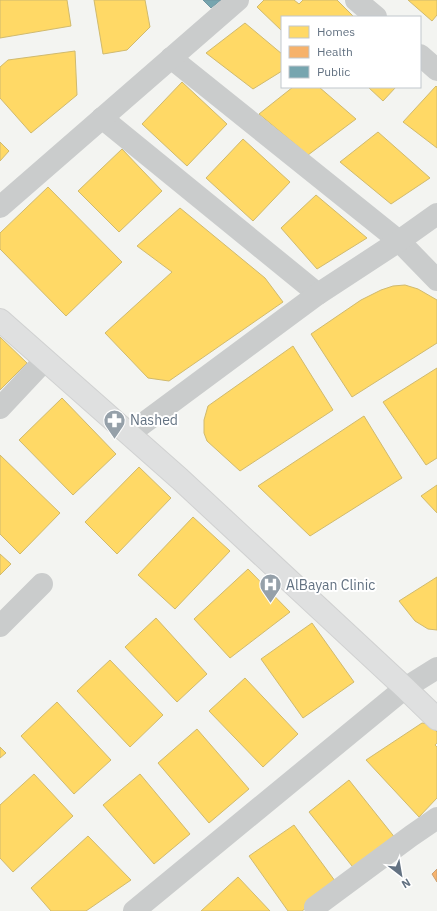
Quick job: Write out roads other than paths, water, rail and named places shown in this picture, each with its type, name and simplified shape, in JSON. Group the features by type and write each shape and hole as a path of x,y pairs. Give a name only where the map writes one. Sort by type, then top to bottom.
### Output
{"street":[{"path":"0,207 238,0"},
{"path":"356,0 375,16"},
{"path":"421,56 437,70"},
{"path":"171,58 399,241 437,280"},
{"path":"102,118 318,294"},
{"path":"129,434 318,294 399,241 437,214"},
{"path":"0,320 186,484 437,719"},
{"path":"0,408 45,360"},
{"path":"0,626 42,584"},
{"path":"134,911 405,688 437,668"},
{"path":"315,907 437,818"}],"place":[{"name":"Nashed","path":"114,440"},
{"name":"AlBayan Clinic","path":"270,604"}]}
